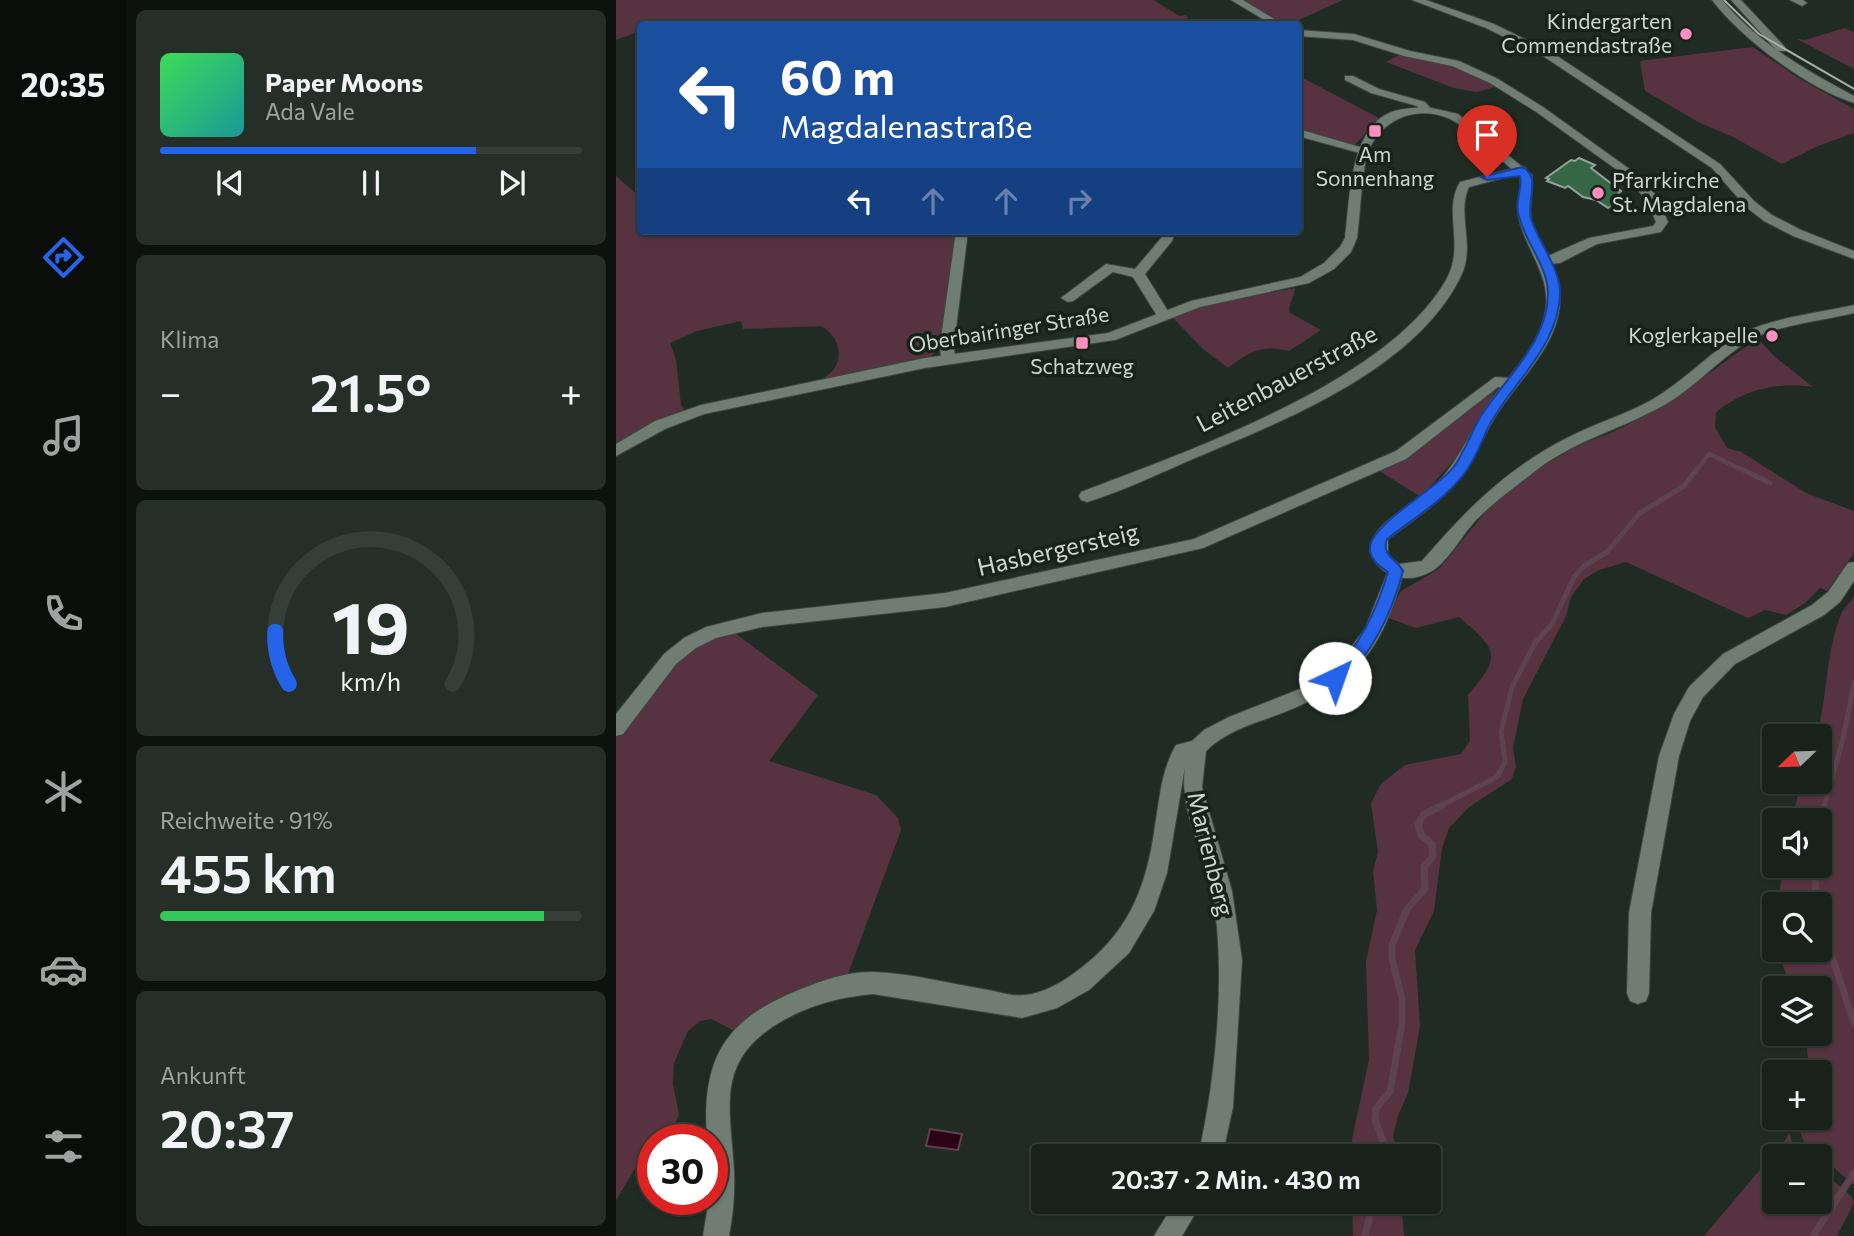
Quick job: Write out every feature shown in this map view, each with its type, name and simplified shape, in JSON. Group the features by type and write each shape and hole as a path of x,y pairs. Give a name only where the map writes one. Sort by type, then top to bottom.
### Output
{"street":[{"path":"1236,0 1272,21"},
{"path":"1417,0 1486,25 1547,54 1716,166 1750,204 1768,218 1797,233 1854,255"},
{"path":"1717,0 1739,25 1764,47 1802,73 1854,100"},
{"path":"1736,0 1796,64 1827,86"},
{"path":"1302,33 1354,37 1408,54 1455,64 1507,88 1615,163 1646,191 1662,222 1657,229 1582,245 1546,262"},
{"path":"1764,47 1777,45"},
{"name":"Oberbairinger Straße","path":"1349,78 1375,91 1421,104 1427,110"},
{"name":"Oberbairinger Straße","path":"616,451 660,425 701,410 948,359 1096,341 1209,300 1292,284 1329,266 1346,248 1351,238 1363,151 1375,131 1390,117 1408,111 1446,113 1462,120 1522,170"},
{"path":"1302,133 1363,151"},
{"path":"1522,170 1528,184 1523,201 1526,223 1546,262 1554,291 1551,321 1544,338 1486,418 1460,469 1445,486 1381,536 1377,546 1379,557 1396,571 1418,570 1428,566 1472,514 1532,465 1573,441 1654,405 1684,386 1742,339 1767,330 1854,309"},
{"name":"Leitenbauerstraße","path":"1087,496 1251,429 1358,372 1394,349 1424,319 1455,276 1462,253 1459,198 1464,185 1522,170"},
{"path":"948,359 947,345 961,235"},
{"path":"1138,274 1169,235"},
{"path":"1068,298 1111,267 1138,274 1164,316"},
{"name":"Hasbergersteig","path":"616,728 670,659 690,643 712,632 762,620 946,600 1197,544 1401,455 1495,382 1510,383"},
{"path":"1638,993 1640,913 1669,756 1686,710 1711,675 1729,659 1818,610 1834,597 1854,568"},
{"path":"716,1236 722,1185 719,1093 723,1067 731,1050 748,1032 798,1000 849,984 873,983 1022,1007 1038,1005 1078,985 1118,953 1132,935 1143,913 1161,852 1171,782 1177,760 1183,751 1197,748 1219,730 1301,697 1339,675 1351,663 1377,622 1389,597 1396,571"},
{"name":"Marienberg","path":"1197,748 1192,788 1222,891 1231,960 1220,1107 1213,1144"},
{"path":"1167,1236 1182,1214"}],"shaded area":[{"path":"616,0 1154,0 1179,16 1185,15 1189,18 1172,21 637,21 637,32 616,40"},
{"path":"1239,0 1343,0 1297,21 1275,21"},
{"path":"1845,28 1854,32 1854,69 1797,39 1805,40"},
{"path":"1753,47 1800,79 1854,109 1854,133 1818,146 1782,164 1731,136 1700,123 1645,91 1640,61"},
{"path":"1401,54 1450,64 1499,86 1477,92 1454,88 1386,62"},
{"path":"1302,78 1379,118 1354,146 1302,131"},
{"path":"616,176 637,194 637,235 956,235 940,347 929,358 809,384 832,372 839,357 835,339 821,326 743,329 741,321 697,331 670,343 676,360 681,405 685,411 616,447"},
{"path":"1295,288 1290,313 1321,330 1289,351 1271,348 1256,351 1228,368 1203,349 1172,317 1204,305"},
{"path":"1754,341 1761,342 1813,387 1774,386 1750,393 1716,412 1715,427 1727,448 1741,452 1806,493 1854,511 1854,553 1827,591 1820,588 1805,603 1786,615 1765,610 1748,618 1626,562 1599,570 1584,579 1571,597 1566,616 1523,699 1513,748 1516,767 1512,779 1469,807 1449,828 1442,848 1434,911 1415,950 1420,1026 1408,1093 1393,1135 1395,1144 1352,1144 1369,1060 1366,962 1377,910 1373,871 1378,852 1371,803 1381,784 1405,765 1461,754 1470,741 1468,695 1486,671 1491,654 1482,638 1459,617 1416,628 1386,617 1401,591 1439,569 1487,510 1531,473 1577,446 1613,432 1666,404"},
{"path":"1497,388 1460,453 1421,497 1378,470"},
{"path":"1854,597 1854,1185 1832,1166 1832,1144 1806,1144 1800,1132 1832,1130 1832,1060 1808,1060 1807,1046 1832,1046 1832,976 1787,976 1782,962 1832,962 1832,892 1779,892 1782,878 1832,878 1832,808 1795,808 1799,794 1832,794 1832,724 1820,724 1829,659 1841,614"},
{"path":"731,630 818,695 769,761 876,795 898,818 901,830 848,974 737,1032 711,1019 700,1021 688,1031 674,1063 673,1084 679,1115 675,1124 637,1124 637,1165 616,1200 616,734 662,676 691,646"},
{"path":"930,1129 962,1134 958,1150 926,1146"},
{"path":"1789,1132 1792,1144 1782,1144"},
{"path":"1762,1167 1762,1214 1832,1214 1832,1180 1852,1197 1854,1203 1837,1236 1704,1236"},
{"path":"1352,1214 1402,1214 1404,1236 1353,1236"}],"building":[{"path":"1579,158 1595,165 1591,168 1621,191 1618,194 1625,198 1620,201 1623,203 1608,208 1596,200 1583,197 1568,186 1565,188 1547,181 1549,179 1546,178 1571,160"}],"waterway":[{"path":"1696,471 1709,454 1745,471"},
{"path":"1438,807 1497,777 1505,762 1501,732 1512,687 1535,643 1552,624 1574,577 1584,566 1607,552 1640,513 1684,486 1697,469"},
{"path":"1741,469 1770,483"},
{"path":"1824,807 1843,739 1854,683"},
{"path":"1383,1144 1375,1120 1376,1108 1390,1092 1402,1023 1402,999 1392,959 1392,945 1407,909 1425,889 1424,867 1433,856 1432,844 1422,836 1418,825 1423,815 1441,806"},
{"path":"1815,878 1816,892"},
{"path":"1832,956 1854,1023"},
{"path":"1813,1236 1854,1173"},
{"path":"1365,1236 1370,1214"}],"tram line":[{"path":"1724,0 1759,34 1854,89"}],"place":[{"name":"Kindergarten Commendastraße","path":"1686,34"},
{"name":"Am Sonnenhang","path":"1375,131"},
{"name":"Pfarrkirche St. Magdalena","path":"1598,193"},
{"name":"Koglerkapelle","path":"1772,336"},
{"name":"Schatzweg","path":"1082,343"}],"route":[{"path":"1335,678 1351,663 1365,643 1389,597 1396,571 1379,557 1377,546 1381,536 1445,486 1460,469 1486,418 1544,338 1551,321 1554,291 1551,276 1523,212 1528,184 1526,175 1522,170 1487,177"}]}
